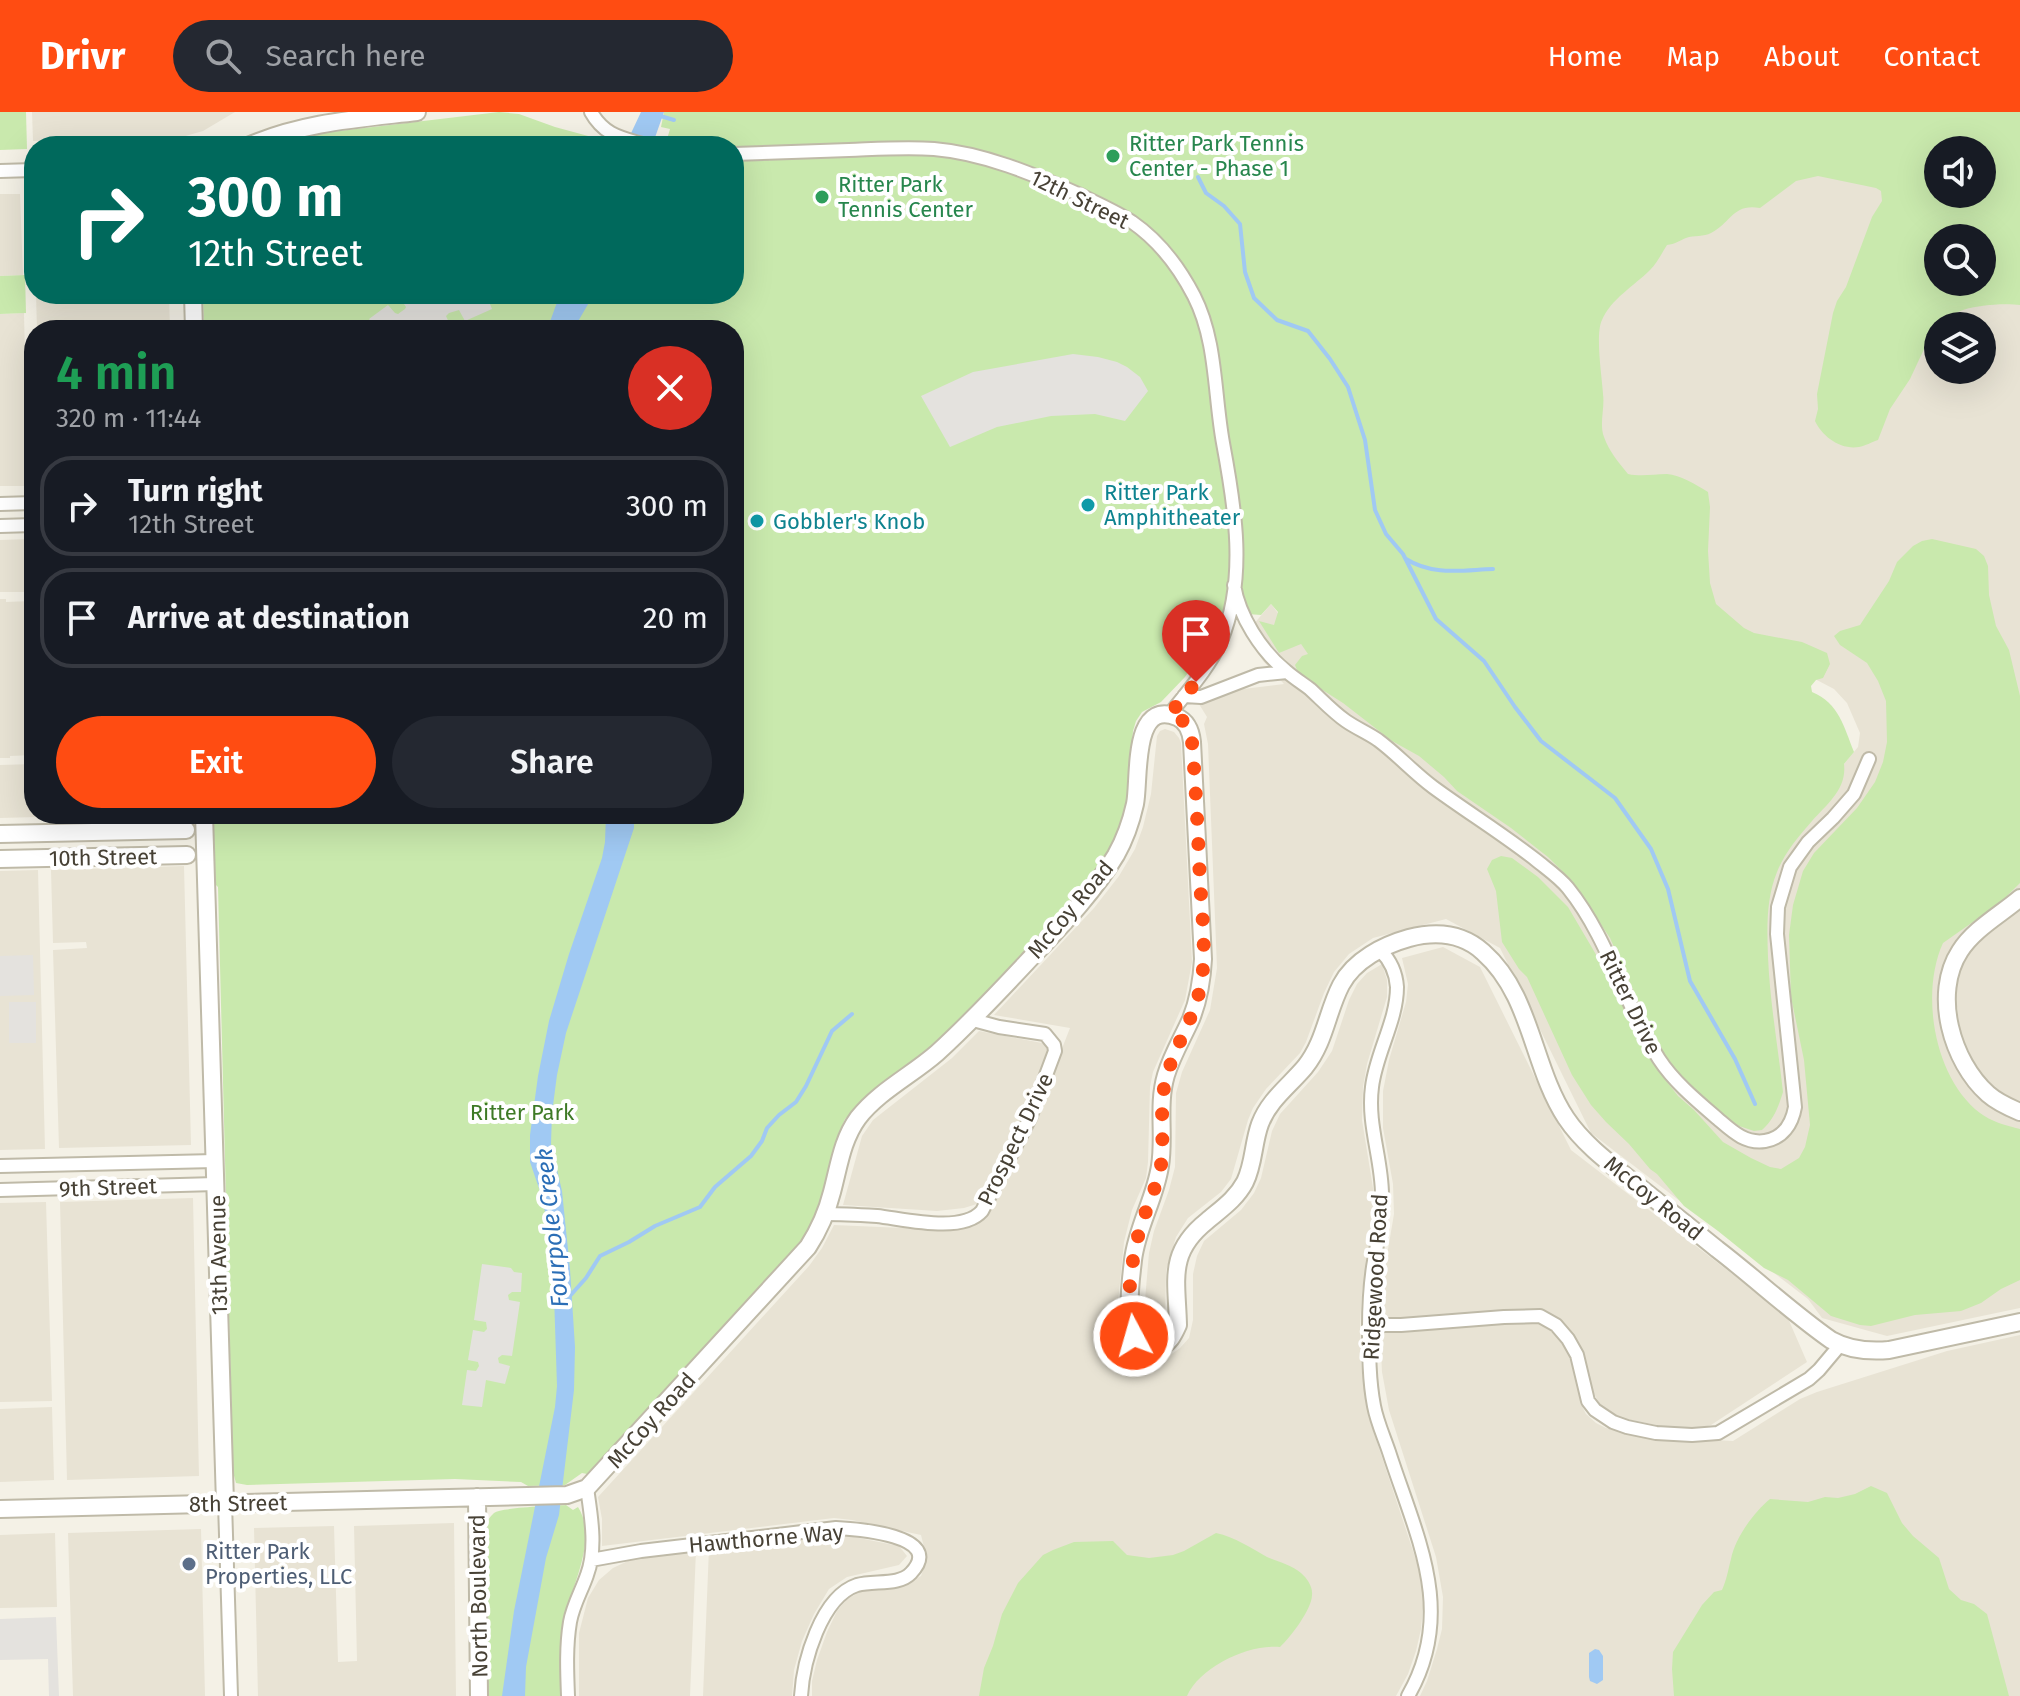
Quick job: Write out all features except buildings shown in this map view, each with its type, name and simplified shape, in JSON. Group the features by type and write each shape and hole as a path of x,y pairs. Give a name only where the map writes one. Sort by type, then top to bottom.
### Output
{"street":[{"path":"273,136 315,124 417,112"},
{"path":"591,112 603,129 616,136"},
{"name":"12th Street","path":"744,154 911,148 937,149 997,163 1097,203 1131,222 1150,237 1181,275 1194,296 1210,341 1235,518 1234,585 1221,641 1169,715"},
{"path":"0,171 24,170"},
{"path":"0,504 24,503"},
{"path":"0,526 24,525"},
{"name":"Ritter Drive","path":"1234,585 1238,604 1253,632 1266,651 1287,672 1344,719 1387,746 1432,787 1517,845 1562,882 1592,923 1641,1026 1667,1070 1737,1135 1754,1141 1774,1139 1786,1131 1795,1107 1777,934 1778,907 1785,880 1797,855 1854,794 1869,759"},
{"path":"1184,696 1201,697 1258,675 1287,672"},
{"name":"McCoy Road","path":"582,1491 808,1247 825,1214 846,1139 859,1117 973,1020 1065,921 1108,867 1133,814 1143,731 1151,719 1162,715 1184,721 1191,733 1203,959 1196,1006 1164,1086 1160,1169 1139,1230 1134,1256 1131,1327 1134,1336 1143,1345 1163,1345 1175,1333 1178,1325 1178,1260 1186,1241 1240,1191 1250,1169 1265,1112 1317,1051 1342,983 1360,962 1380,950 1410,938 1442,934 1464,939 1482,950 1499,969 1518,1000 1554,1097 1579,1135 1815,1329 1840,1345 1871,1352 2020,1322"},
{"name":"10th Street","path":"0,834 186,830 200,824"},
{"name":"13th Avenue","path":"204,824 231,1696"},
{"name":"10th Street","path":"0,859 205,854"},
{"path":"2020,898 1971,937 1960,950 1949,977 1947,994 1952,1031 1966,1067 1988,1095 2020,1112"},
{"name":"Ridgewood Road","path":"1380,950 1394,969 1397,982 1372,1086 1372,1122 1382,1202 1372,1270 1370,1370 1374,1408 1425,1563 1432,1600 1432,1619 1425,1654 1408,1696"},
{"name":"Prospect Drive","path":"825,1214 940,1223 969,1221 982,1211 1030,1118 1055,1051 1045,1034 973,1020"},
{"name":"9th Street","path":"0,1166 215,1161"},
{"name":"9th Street","path":"0,1190 216,1184"},
{"path":"1369,1325 1540,1316 1556,1325 1568,1339 1577,1355 1588,1401 1603,1418 1627,1427 1674,1435 1708,1435 1727,1429 1809,1379 1840,1345"},
{"path":"477,1497 567,1495 582,1491 592,1530 591,1560 571,1617 567,1653 568,1696"},
{"name":"8th Street","path":"0,1509 477,1497"},
{"name":"North Boulevard","path":"477,1497 479,1696"},
{"name":"Hawthorne Way","path":"591,1560 664,1548 836,1528 874,1533 911,1543 919,1557 907,1577 858,1585 838,1596 830,1605 813,1643 801,1696"}],"shaded area":[{"path":"32,112 235,112 203,131 186,136 33,136"},
{"path":"2020,112 2020,888 1968,932 1948,961 1960,1069 2020,1117 2020,1308 1887,1336 1822,1318 1808,1299 1591,1133 1500,948 1446,919 1373,938 1349,954 1334,972 1300,1053 1266,1089 1253,1108 1231,1179 1221,1192 1188,1218 1176,1237 1166,1271 1165,1326 1157,1332 1148,1330 1144,1312 1149,1253 1175,1167 1176,1093 1182,1072 1210,1010 1217,968 1208,744 1204,724 1207,717 1199,704 1243,689 1284,684 1263,661 1246,633 1271,604 1308,653 1362,708 1762,864 1858,747 1860,733 1847,703 1834,689 1813,678 1744,668 1468,220"},
{"path":"0,194 20,194 23,275 0,276"},
{"path":"36,304 169,304 170,320 37,320"},
{"path":"404,304 490,304 492,309 467,320 459,310 449,313 446,316 448,320 369,319 388,305 398,314 406,307"},
{"path":"24,313 24,486 0,486 0,314"},
{"path":"1073,354 1117,362 1140,377 1148,391 1125,421 1095,414 1051,416 997,427 950,447 921,396 973,372"},
{"path":"24,539 24,592 0,592 0,540"},
{"path":"0,599 6,599 6,602 24,601 24,755 0,758"},
{"path":"1165,729 1174,732 1181,743 1192,962 1185,1000 1153,1072 1146,1178 1132,1210 1124,1242 1118,1331 1133,1353 1143,1358 1169,1356 1189,1338 1193,1320 1193,1274 1204,1241 1241,1210 1254,1193 1280,1114 1318,1072 1332,1051 1357,984 1382,964 1387,980 1387,997 1363,1087 1362,1120 1374,1207 1362,1292 1361,1363 1374,1433 1422,1586 1421,1629 1408,1674 1396,1696 812,1696 817,1660 837,1611 847,1599 860,1592 903,1585 921,1576 927,1559 921,1535 834,1518 602,1546 598,1497 809,1266 834,1225 950,1230 980,1223 1045,1092 1070,1028 994,1015 1094,908 1119,876 1135,849 1143,827 1151,794 1157,736"},
{"path":"24,764 24,817 0,818 0,765"},
{"path":"184,866 191,1145 59,1148 53,950 87,948 86,942 53,943 51,870"},
{"path":"38,870 45,1149 0,1150 0,871"},
{"path":"2020,906 2020,1103 1996,1091 1974,1066 1960,1031 1955,990 1958,974 1969,951"},
{"path":"1443,947 1480,967 1571,1150 1787,1316 1807,1362 1711,1425 1696,1429 1666,1427 1621,1418 1602,1408 1592,1390 1586,1362 1575,1337 1565,1324 1547,1311 1535,1309 1380,1319 1394,1214 1393,1184 1383,1128 1383,1091 1406,1002 1408,984 1402,958"},
{"path":"33,955 34,995 0,996 0,956"},
{"path":"9,1002 36,1002 36,1043 9,1043"},
{"path":"979,1031 1042,1043 1050,1054 1029,1107 980,1203 937,1211 843,1205 862,1136 873,1120 952,1058"},
{"path":"193,1198 199,1476 67,1480 60,1202"},
{"path":"46,1202 52,1401 0,1402 0,1203"},
{"path":"482,1264 511,1268 514,1272 522,1273 521,1292 508,1295 509,1300 520,1302 512,1356 502,1355 498,1358 499,1363 510,1366 505,1384 486,1380 482,1407 462,1405 467,1370 476,1371 479,1366 478,1362 468,1360 473,1330 484,1332 487,1329 486,1322 474,1320"},
{"path":"1544,1321 1571,1349 1581,1404 1596,1423 1621,1432 1733,1441 1800,1399 1817,1392 1947,1351 2020,1335 2020,1696 1420,1696 1442,1629 1443,1597 1436,1557 1389,1410 1382,1372 1380,1329"},
{"path":"52,1407 54,1480 0,1482 0,1409"},
{"path":"454,1523 456,1696 258,1696 254,1528 334,1526 338,1662 357,1661 354,1526"},
{"path":"201,1529 205,1696 73,1696 68,1533"},
{"path":"55,1533 57,1607 0,1608 0,1535"},
{"path":"839,1534 899,1546 907,1556 899,1565 847,1577 829,1589 802,1641 794,1670 792,1696 703,1696 709,1548"},
{"path":"696,1550 690,1696 579,1696 579,1633 588,1598 599,1580 613,1568 632,1559"},
{"path":"56,1617 59,1696 49,1696 48,1659 0,1660 0,1619"}],"green space":[{"path":"0,112 26,112 24,149 0,150"},
{"path":"499,112 519,114 588,136 308,136"},
{"name":"Ritter Park","path":"664,112 2020,112 2020,305 1997,304 1958,312 1924,312 1924,349 1910,379 1890,409 1878,440 1859,447 1845,446 1827,437 1815,421 1817,394 1833,313 1872,217 1882,201 1881,191 1876,188 1818,176 1796,181 1760,208 1738,211 1711,233 1667,245 1650,270 1606,312 1600,327 1602,427 1611,452 1628,474 1672,475 1708,492 1710,583 1716,604 1754,633 1802,642 1827,653 1830,664 1823,678 1811,686 1812,692 1835,709 1854,752 1844,764 1842,781 1835,796 1802,832 1784,858 1771,893 1769,974 1783,1092 1766,1126 1754,1131 1739,1126 1687,1084 1672,1067 1651,1030 1610,938 1572,881 1548,857 1457,791 1419,756 1392,741 1343,703 1299,675 1295,665 1308,654 1301,644 1279,653 1259,621 1274,625 1278,612 1271,604 1261,615 1220,612 1206,646 1185,677 1161,702 1142,712 1136,721 1124,813 1109,853 1081,893 964,1019 932,1048 871,1094 845,1119 827,1182 811,1225 796,1252 592,1475 582,1473 565,1485 528,1486 521,1482 455,1479 236,1483 233,1472 218,887 215,884 213,824 744,824 744,320 204,320 203,304 744,304 744,136 668,136 670,129 661,127"},
{"path":"24,275 26,313 0,314 0,276"},
{"path":"1932,539 1976,549 1984,556 1996,626 2009,650 2020,696 2020,883 2000,903 1943,943 1936,963 1932,1010 1942,1057 1964,1098 1989,1118 2020,1129 2020,1280 1961,1311 1915,1315 1871,1326 1831,1316 1788,1280 1764,1268 1684,1206 1591,1105 1572,1075 1527,977 1502,942 1496,891 1487,869 1492,860 1501,856 1512,858 1538,877 1568,907 1629,1006 1646,1048 1664,1078 1723,1142 1770,1167 1781,1169 1799,1158 1810,1125 1804,1060 1791,997 1789,935 1793,905 1803,871 1814,853 1857,808 1875,782 1887,742 1886,701 1878,681 1867,663 1840,645 1834,636 1860,625 1889,581 1897,562 1913,546"},
{"path":"1871,1486 1887,1493 1902,1523 1939,1558 1949,1589 1961,1600 1974,1604 1987,1614 2009,1696 1674,1696 1673,1652 1702,1605 1714,1592 1722,1590 1733,1551 1758,1511 1770,1499 1808,1502 1855,1494"},
{"path":"566,1505 573,1510 578,1507 586,1534 581,1564 564,1621 561,1696 488,1696 485,1531 488,1521 499,1511"},
{"path":"1216,1533 1293,1568 1309,1583 1312,1595 1305,1615 1280,1647 1254,1649 1226,1660 1193,1685 1187,1696 979,1696 984,1668 1002,1614 1018,1583 1043,1555 1074,1542 1113,1541 1127,1555 1149,1558 1173,1555"}],"water":[{"path":"641,112 664,112 656,136 630,136"},
{"path":"556,304 588,304 579,320 551,320"},
{"name":"Fourpole Creek","path":"606,824 634,824 566,1033 552,1113 551,1144 562,1191 575,1347 574,1390 559,1515 546,1558 526,1667 525,1696 502,1696 514,1611 557,1386 554,1295 546,1219 530,1162 530,1135 549,1021 605,842"},
{"path":"1595,1649 1603,1656 1603,1680 1597,1684 1589,1677 1589,1653"}],"waterway":[{"path":"657,115 674,120"},
{"path":"1198,177 1206,193 1224,206 1240,224 1245,272 1254,298 1277,320 1308,331 1348,387 1365,440 1375,510 1386,534 1403,554 1436,619 1484,661 1541,741 1615,798 1651,849 1668,889 1690,981 1735,1059 1755,1104"},
{"path":"1406,559 1437,570 1493,569"},
{"name":"Fourpole Creek","path":"569,1297 600,1256 655,1226 700,1207 715,1187 751,1156 767,1128 796,1102 832,1031 852,1014"}],"place":[{"name":"Ritter Park Tennis Center - Phase 1","path":"1113,156"},
{"name":"Ritter Park Tennis Center","path":"822,197"},
{"name":"Ritter Park Amphitheater","path":"1088,505"},
{"name":"Gobbler's Knob","path":"757,521"},
{"name":"Ritter Park Properties, LLC","path":"189,1564"}],"route":[{"path":"1134,1336 1130,1313 1134,1256 1139,1230 1160,1169 1164,1086 1196,1006 1202,977 1203,920 1191,733 1184,721 1169,715 1196,682"}]}
